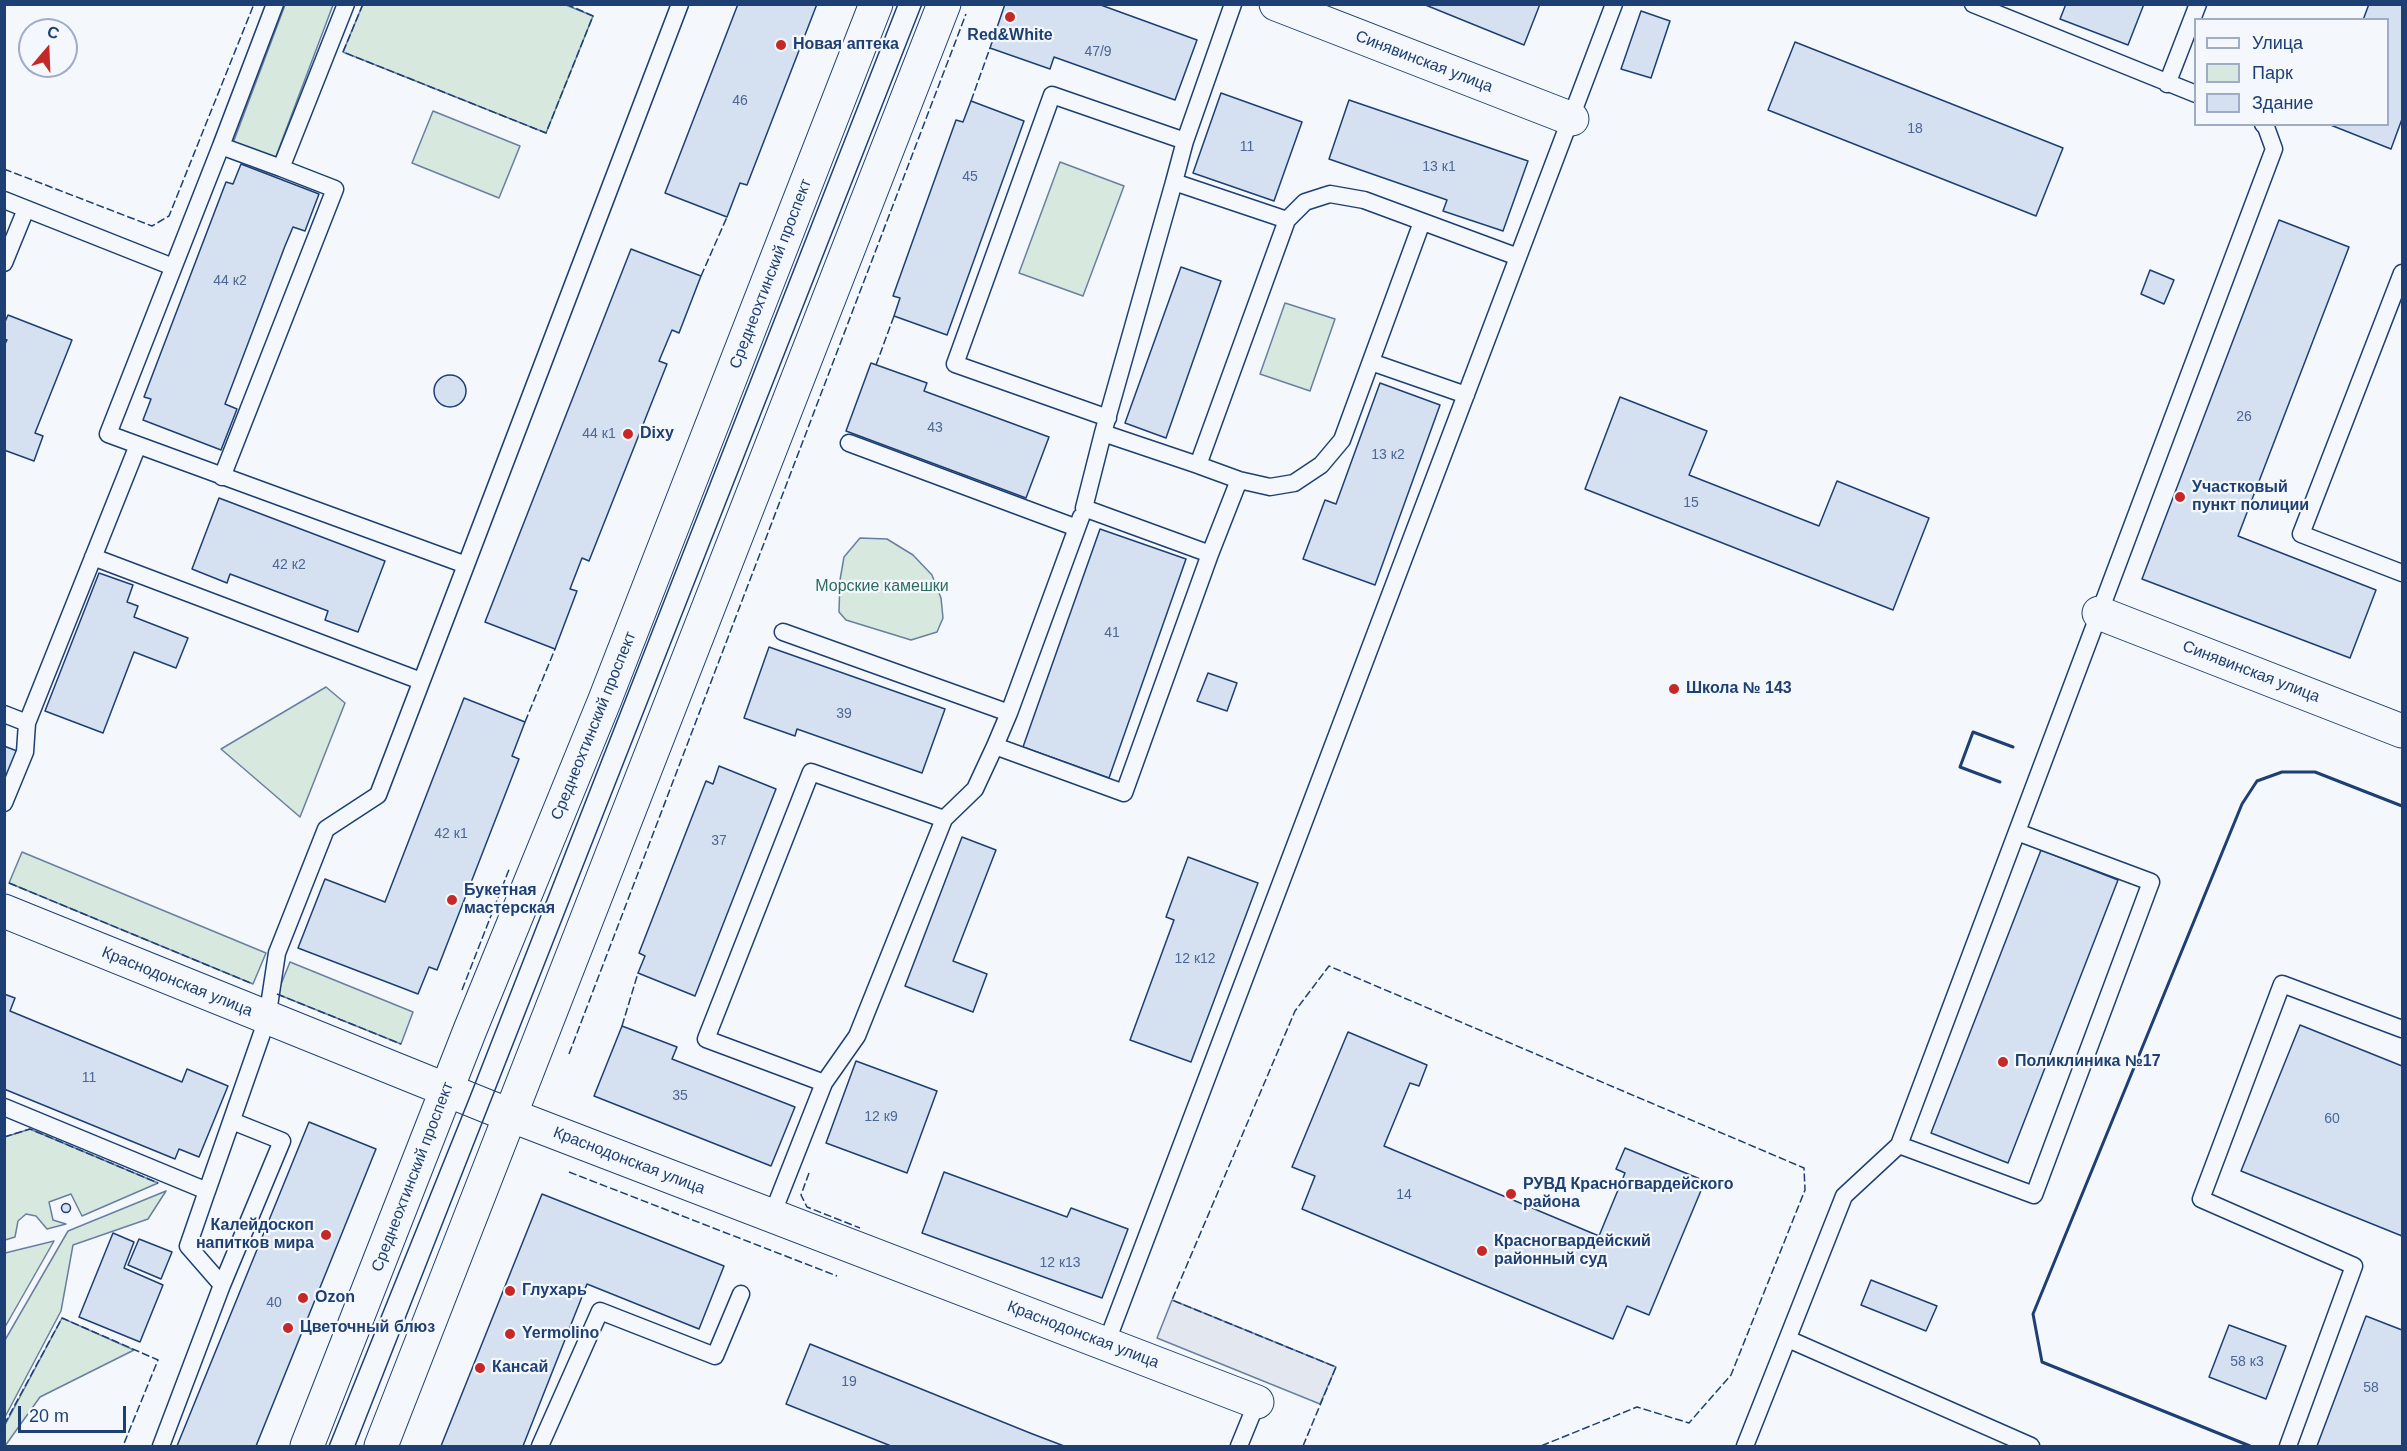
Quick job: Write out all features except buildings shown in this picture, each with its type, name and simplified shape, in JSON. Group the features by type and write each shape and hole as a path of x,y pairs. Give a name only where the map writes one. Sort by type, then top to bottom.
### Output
{"main road":[{"name":"Среднеохтинский проспект","path":"307,1446 447,1090 604,702 876,4"},
{"path":"381,1446 512,1116 944,4"},
{"name":"Синявинская улица","path":"1276,4 1572,119"},
{"name":"Синявинская улица","path":"2099,613 2402,729"},
{"name":"Краснодонская улица","path":"4,910 512,1116 1257,1402"}],"lane":[{"path":"274,4 108,434 466,565"},
{"path":"281,168 346,4"},
{"path":"222,1285 188,1246 267,1018 278,953 326,829 378,795 680,4"},
{"path":"771,1215 824,1083 857,1036 944,819 975,789 1009,713 1084,508 1185,141 1233,4"},
{"path":"1106,1344 1614,4"},
{"path":"1973,4 2194,93"},
{"path":"2168,84 2198,4"},
{"path":"1185,141 1052,96 955,364 1239,480 1270,487 1294,483 1321,465 1342,440 1422,222"},
{"path":"1744,1446 1844,1196 1899,1145 2274,149 2265,126"},
{"path":"220,146 335,189 222,477"},
{"path":"1174,182 1287,220"},
{"path":"1198,465 1287,220 1305,202 1330,194 1364,200 1518,257"},
{"path":"4,200 172,267"},
{"path":"4,263 26,209"},
{"path":"2403,273 2301,534 2403,573"},
{"path":"1371,362 1466,395"},
{"path":"849,443 1077,528"},
{"path":"4,803 25,752 27,723 138,445"},
{"path":"995,746 1124,793 1239,480"},
{"path":"1084,508 1210,554"},
{"path":"93,557 421,681"},
{"path":"783,632 1009,713"},
{"path":"4,714 27,723"},
{"path":"824,1083 706,1039 811,772 944,819"},
{"path":"1899,1145 2034,1196 2151,882 2017,832"},
{"path":"2288,1446 2354,1266 2201,1198 2282,984 2403,1029"},
{"path":"4,1107 207,1191"},
{"path":"161,1446 222,1285 282,1141 232,1121"},
{"path":"540,1446 600,1311 715,1356 741,1294"},
{"path":"1788,1339 2031,1446"},
{"path":"1239,1446 1257,1402"}],"green space":[{"path":"363,4 566,5 593,16 546,133 343,52"},
{"path":"285,5 333,5 275,159 233,143"},
{"path":"433,111 520,146 499,198 412,163"},
{"path":"1060,162 1124,186 1083,296 1019,273"},
{"path":"1285,303 1335,319 1310,391 1260,374"},
{"name":"Морские камешки","path":"860,538 887,539 913,555 932,575 941,598 943,618 937,632 911,640 846,620 839,612 840,580 844,557"},
{"path":"326,687 345,703 300,817 221,749"},
{"path":"22,852 266,953 253,984 9,883"},
{"path":"290,962 413,1012 401,1044 277,994"},
{"path":"30,1129 158,1183 82,1216 71,1194 49,1202 53,1220 66,1224 47,1229 36,1216 26,1214 18,1221 15,1237 5,1240 5,1137"},
{"path":"166,1191 148,1219 73,1245 61,1311 5,1417 5,1340 68,1231"},
{"path":"54,1241 5,1327 5,1253"},
{"path":"62,1318 134,1350 40,1397 5,1446 5,1425"}],"shaded area":[{"path":"1172,1300 1336,1367 1320,1404 1157,1338"}],"tram line":[{"path":"329,1446 469,1099 898,4"},
{"path":"355,1446 922,4"}],"fence":[{"path":"4,169 152,226 169,216 254,4"},
{"path":"363,4 343,52 546,133 593,16 566,4"},
{"path":"569,1054 966,14"},
{"path":"971,101 990,48"},
{"path":"701,276 727,217"},
{"path":"876,365 894,316"},
{"path":"525,722 555,649"},
{"path":"462,990 510,867"},
{"path":"9,883 253,984"},
{"path":"1303,1446 1336,1367 1172,1300 1295,1011 1329,966 1804,1168 1805,1190 1731,1375 1689,1423 1637,1407 1541,1446"},
{"path":"622,1026 638,973"},
{"path":"277,994 401,1044"},
{"path":"4,1137 30,1129 158,1183"},
{"path":"569,1172 837,1276"},
{"path":"809,1173 801,1195 807,1207 860,1228"},
{"path":"4,1425 62,1318 158,1360 123,1446"}],"wall":[{"path":"2000,782 1960,767 1973,732 2013,747"},
{"path":"2250,1446 2042,1362 2033,1314 2242,804 2257,781 2282,772 2315,772 2402,806"}],"place":[{"name":"Red&White","path":"1010,17"},
{"name":"Новая аптека","path":"781,45"},
{"name":"Dixy","path":"628,434"},
{"name":"Участковый пункт полиции","path":"2180,497"},
{"name":"Школа № 143","path":"1674,689"},
{"name":"Букетная мастерская","path":"452,900"},
{"name":"Поликлиника №17","path":"2003,1062"},
{"name":"РУВД Красногвардейского района","path":"1511,1194"},
{"name":"Калейдоскоп напитков мира","path":"326,1235"},
{"name":"Красногвардейский районный суд","path":"1482,1251"},
{"name":"Глухарь","path":"510,1291"},
{"name":"Ozon","path":"303,1298"},
{"name":"Цветочный блюз","path":"288,1328"},
{"name":"Yermolino","path":"510,1334"},
{"name":"Кансай","path":"480,1368"}]}
